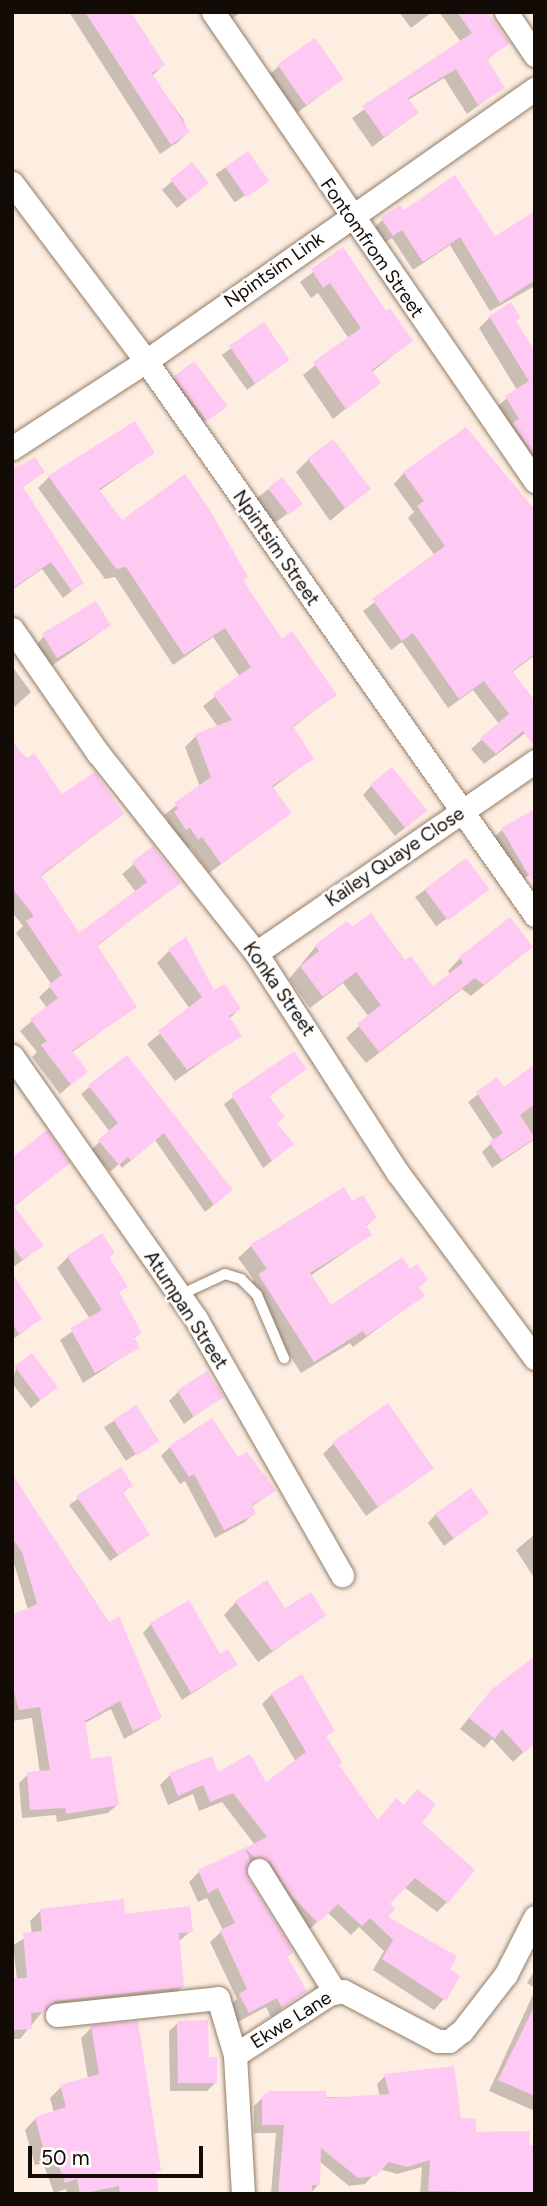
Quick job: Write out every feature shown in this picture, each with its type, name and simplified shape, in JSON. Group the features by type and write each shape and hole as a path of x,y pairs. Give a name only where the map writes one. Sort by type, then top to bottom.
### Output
{"street":[{"name":"Fontomfrom Street","path":"213,12 350,216 535,481"},
{"path":"506,12 535,55"},
{"name":"Npintsim Link","path":"12,449 146,361 535,89"},
{"name":"Npintsim Street","path":"12,183 146,361 535,915"},
{"name":"Konka Street","path":"12,629 98,753 256,953 398,1173 535,1358"},
{"name":"Kailey Quaye Close","path":"256,953 535,761"},
{"name":"Atumpan Street","path":"12,1056 180,1295 342,1575"},
{"path":"259,1870 335,1992"},
{"name":"Ekwe Lane","path":"243,2194 235,2055 335,1992 349,1991 438,2041 449,2040 462,2031 506,1974 535,1917"},
{"path":"57,2015 218,1998 235,2055"}],"lane":[{"path":"180,1295 225,1274 241,1279 257,1295 284,1358"}],"building":[{"path":"85,12 131,12 165,65 152,73 190,132 171,145"},
{"path":"457,12 487,12 510,43 487,59 505,88 478,105 456,69 408,98 419,113 384,137 362,106 472,33"},
{"path":"315,38 344,79 306,105 277,64"},
{"path":"248,151 269,181 246,197 225,167"},
{"path":"192,162 209,183 187,201 170,180"},
{"path":"455,175 495,236 535,211 535,280 500,303 460,237 423,262 402,230 393,236 381,218 400,205 404,210"},
{"path":"343,247 386,311 390,308 413,341 372,370 381,383 346,409 313,362 361,328 330,283 323,288 311,269"},
{"path":"511,302 521,318 516,321 535,352 535,456 512,423 519,419 505,396 529,381 489,316"},
{"path":"264,322 290,360 255,384 229,345"},
{"path":"194,361 228,406 207,421 173,377"},
{"path":"135,421 155,453 99,489 122,520 185,474 208,507 248,577 243,580 282,639 292,631 337,695 293,726 314,759 272,786 292,813 221,864 202,837 198,840 190,828 186,830 174,812 178,808 174,803 211,777 195,734 232,720 213,694 251,667 225,628 184,655 126,567 116,569 48,476"},
{"path":"466,427 535,510 535,654 512,671 535,701 535,747 523,731 496,754 480,738 509,714 484,681 459,699 413,633 402,641 372,599 445,546 417,506 424,501 403,472"},
{"path":"333,439 371,489 345,509 307,458"},
{"path":"35,457 45,472 23,487 84,583 72,591 51,562 12,589 12,470"},
{"path":"282,477 303,504 289,515 268,488"},
{"path":"96,601 111,626 57,658 42,633"},
{"path":"12,740 26,759 34,753 62,794 95,772 124,814 41,875 79,933 147,882 132,862 153,846 181,883 97,945 137,1007 72,1051 88,1072 71,1085 41,1045 47,1041 30,1019 58,998 48,985 62,975 26,921 34,916 12,888"},
{"path":"392,767 427,811 405,828 370,785"},
{"path":"535,809 535,886 501,828"},
{"path":"466,858 489,889 448,920 424,889"},
{"path":"371,913 405,960 411,956 433,986 463,963 459,957 510,917 533,947 484,985 475,978 379,1052 357,1024 381,1005 356,972 323,997 300,966 319,951 315,945 347,921 352,927"},
{"path":"186,937 214,990 225,984 241,1009 229,1016 242,1036 187,1070 158,1031 202,997 168,949"},
{"path":"294,1051 307,1069 269,1096 285,1117 277,1123 294,1144 272,1161 231,1094"},
{"path":"127,1055 233,1190 214,1205 164,1133 131,1161 128,1157 119,1165 98,1140 118,1123 88,1085"},
{"path":"535,1064 535,1104 520,1115 535,1138 502,1160 489,1142 503,1133 476,1092 497,1077 504,1087"},
{"path":"47,1130 70,1163 14,1206 44,1246 22,1260 12,1244 12,1158"},
{"path":"344,1187 352,1201 363,1195 377,1218 366,1225 372,1235 310,1273 331,1305 402,1257 410,1269 417,1264 428,1280 419,1287 425,1296 366,1336 363,1331 314,1362 258,1274 267,1269 250,1245"},
{"path":"102,1233 115,1253 109,1257 128,1287 119,1292 142,1333 134,1337 140,1348 95,1373 70,1328 102,1310 67,1256"},
{"path":"12,1273 42,1319 19,1334 12,1323"},
{"path":"32,1353 58,1387 40,1401 14,1366"},
{"path":"207,1371 224,1397 194,1417 177,1391"},
{"path":"388,1403 434,1469 378,1508 332,1442"},
{"path":"136,1405 159,1441 137,1456 113,1420"},
{"path":"212,1418 238,1457 247,1452 276,1491 252,1505 256,1514 224,1530 194,1474 189,1477 169,1446"},
{"path":"121,1467 133,1486 123,1492 150,1535 118,1555 76,1496"},
{"path":"12,1474 109,1622 119,1616 162,1718 133,1731 120,1701 85,1721 91,1759 111,1756 119,1805 66,1814 65,1808 30,1810 27,1772 50,1770 40,1707 19,1710 12,1685 12,1615 37,1604 22,1552 12,1538"},
{"path":"471,1488 489,1513 454,1539 435,1514"},
{"path":"267,1580 285,1608 311,1592 326,1616 272,1651 235,1601"},
{"path":"189,1600 220,1654 228,1649 238,1665 191,1693 150,1623"},
{"path":"535,1656 535,1743 524,1753 502,1729 495,1739 469,1718 491,1690"},
{"path":"302,1674 335,1731 326,1736 342,1762 339,1765 378,1820 396,1798 404,1805 417,1789 436,1804 422,1823 475,1870 448,1903 415,1878 390,1904 395,1909 388,1917 457,1956 450,1969 460,1976 446,2001 382,1959 393,1940 370,1918 362,1926 338,1904 318,1923 291,1895 270,1862 254,1857 245,1848 267,1837 233,1793 210,1802 203,1785 178,1796 169,1773 212,1756 218,1772 250,1754 266,1782 306,1752 271,1693"},
{"path":"245,1848 250,1860 247,1877 289,1944 293,1953 287,1956 307,1991 282,2008 277,1998 249,2013 239,1994 247,1989 220,1930 235,1923 218,1888 208,1893 198,1870"},
{"path":"124,1899 125,1914 190,1906 193,1932 179,1933 184,1987 55,2001 44,2012 31,2013 32,2029 12,2030 12,1978 27,1978 23,1933 42,1931 40,1909"},
{"path":"535,2005 535,2096 498,2080"},
{"path":"208,2020 209,2057 217,2057 217,2083 178,2083 177,2021"},
{"path":"138,2021 161,2170 152,2174 157,2174 158,2194 120,2194 119,2186 80,2194 77,2179 65,2183 54,2153 45,2155 35,2117 66,2107 60,2085 99,2074 91,2025"},
{"path":"454,2066 461,2118 476,2119 476,2132 530,2131 529,2145 535,2145 535,2194 428,2191 430,2160 407,2167 389,2162 376,2176 358,2178 321,2148 320,2185 312,2185 312,2194 278,2194 284,2125 262,2125 262,2096 270,2091 326,2091 326,2098 389,2094 384,2074"}]}
